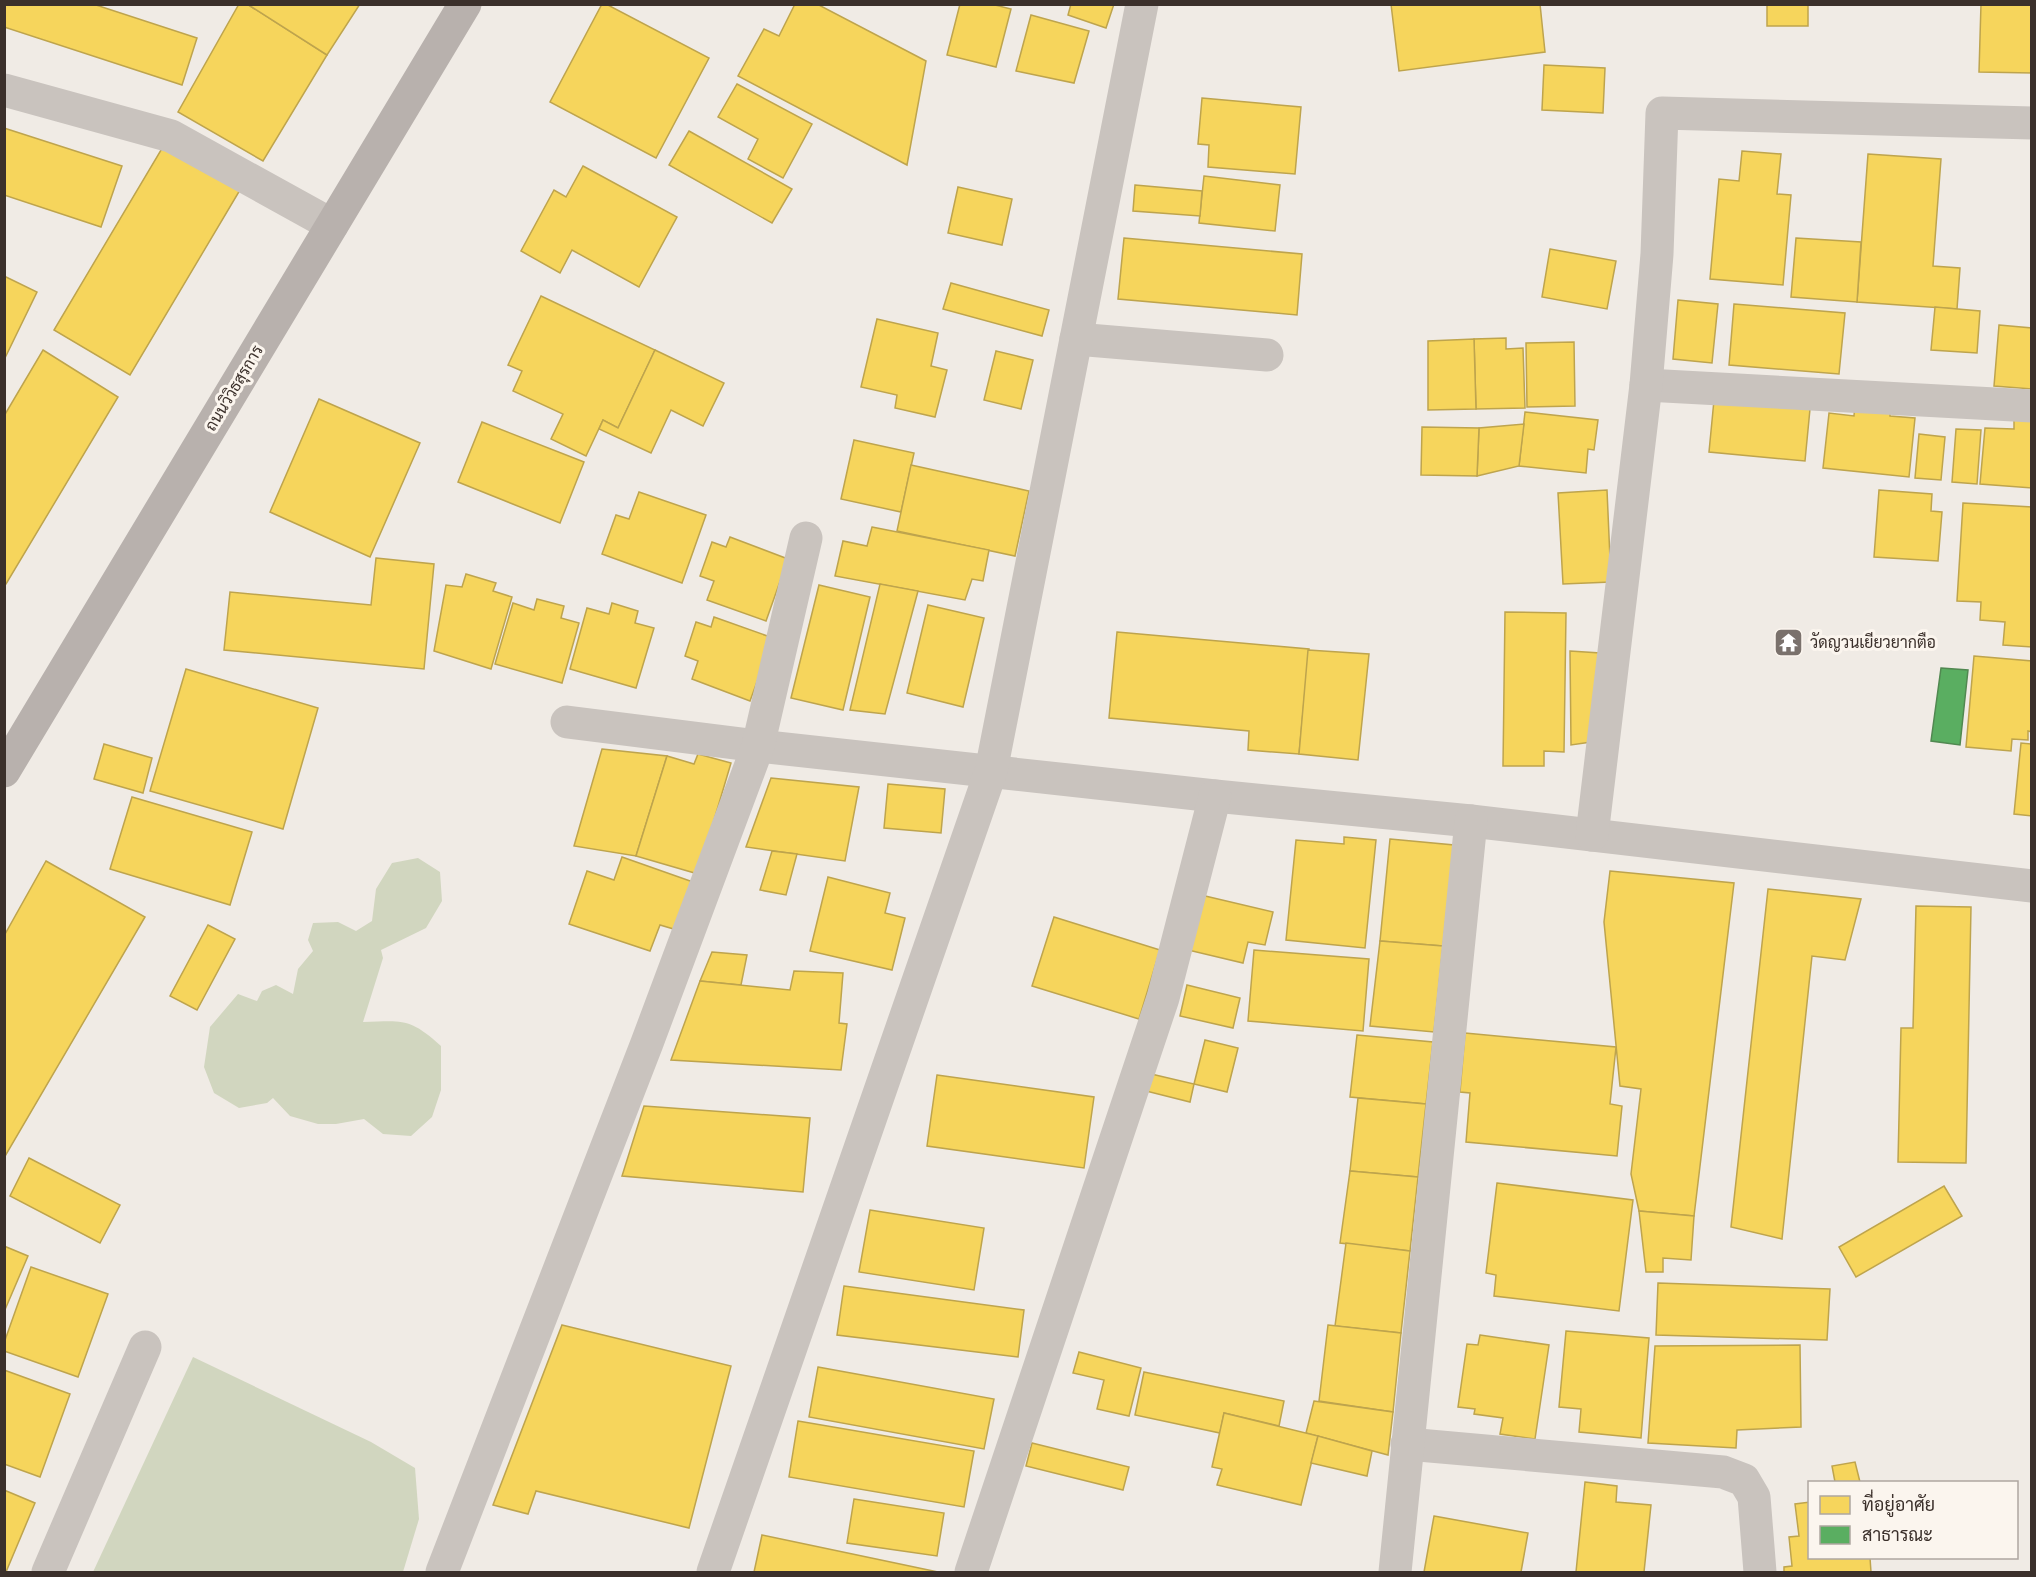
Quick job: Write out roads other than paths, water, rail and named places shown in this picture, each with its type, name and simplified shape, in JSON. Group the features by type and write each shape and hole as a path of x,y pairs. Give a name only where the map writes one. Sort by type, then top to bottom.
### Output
{"main road":[{"name":"ถนนวิวิธสุรการ","path":"4,771 465,4"}],"street":[{"path":"713,1572 991,771 1142,4"},
{"path":"4,90 171,136 332,225"},
{"path":"1592,835 1646,385 1657,254 1662,113 2031,123"},
{"path":"1076,339 1267,355"},
{"path":"1646,385 2031,406"},
{"path":"442,1572 648,1043 758,746 806,538"},
{"path":"567,722 758,746 1215,796 1471,821 2031,886"},
{"path":"970,1572 1163,998 1215,796"},
{"path":"1395,1572 1471,821"},
{"path":"48,1572 145,1347"},
{"path":"1407,1444 1723,1472 1744,1480 1755,1497 1760,1572"}],"place":[{"name":"วัดญวนเยียวยากตือ","path":"1789,642"}]}
